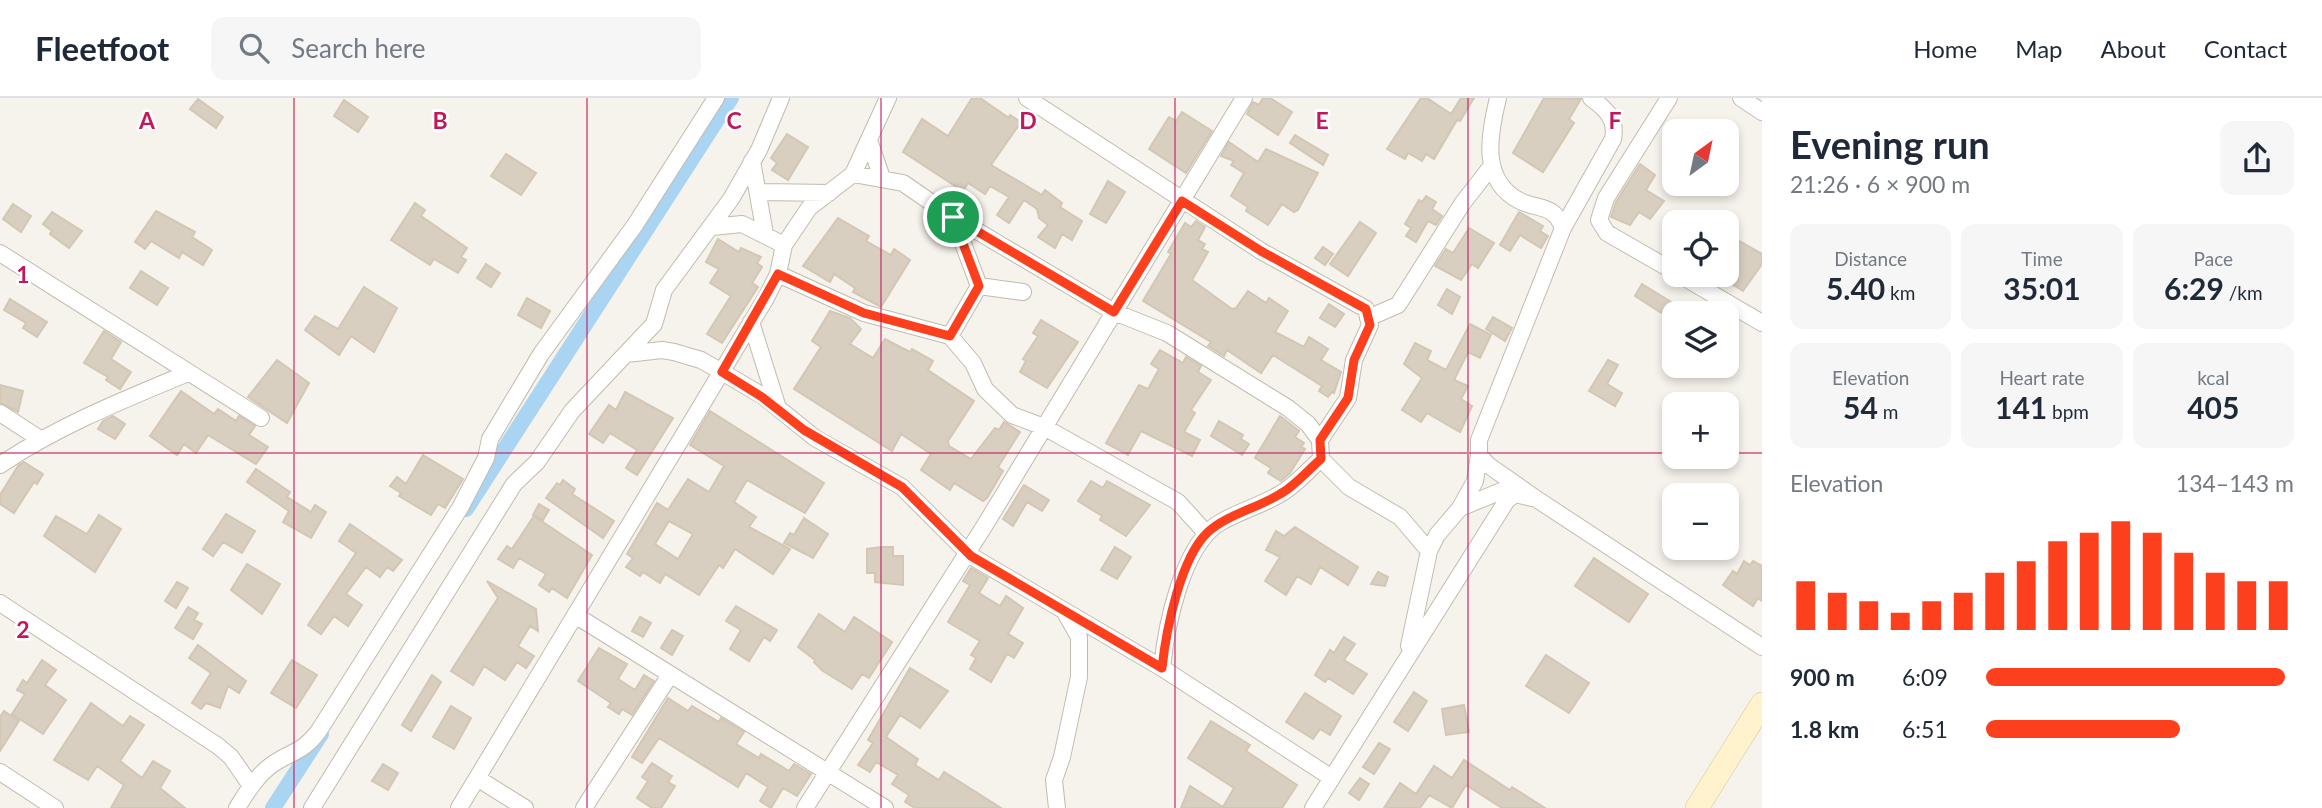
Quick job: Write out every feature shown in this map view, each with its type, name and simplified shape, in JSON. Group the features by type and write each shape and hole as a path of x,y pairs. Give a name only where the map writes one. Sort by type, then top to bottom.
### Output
{"main road":[{"path":"1697,808 1762,704"}],"street":[{"path":"237,808 251,786 273,764 301,751 318,732 460,508 486,458 490,439 541,354 635,225 716,98"},
{"path":"312,808 514,484 537,462 572,411 654,324 664,290 712,227 752,161 781,98"},
{"path":"459,808 751,322 778,274 784,245 809,208 853,174 870,143 888,98"},
{"path":"1027,98 1261,251 1366,309 1370,325 1354,360 1348,398 1320,440"},
{"path":"805,808 1044,427 1244,98"},
{"path":"1498,98 1492,119 1490,167 1500,186 1520,201 1546,207 1559,217 1563,228"},
{"path":"1403,665 1417,619 1429,551 1437,535 1460,508 1475,481 1479,440 1563,228 1613,139 1616,127 1611,117 1591,98"},
{"path":"1662,265 1607,233 1599,220 1606,198 1669,98"},
{"path":"1741,98 1762,112"},
{"path":"870,143 882,178"},
{"path":"752,161 765,233"},
{"path":"1368,318 1398,305 1462,204 1490,167"},
{"path":"853,174 903,183 953,217 1114,312 1167,333 1288,408 1308,424 1320,440 1321,459 1349,487 1400,517 1429,551"},
{"path":"758,192 829,192"},
{"path":"953,217 979,286"},
{"path":"712,227 742,224 765,233 784,245"},
{"path":"0,253 261,418"},
{"path":"778,274 864,313 950,336 973,363 985,389 1012,415 1044,427 1178,502 1206,533"},
{"path":"979,286 1023,292"},
{"path":"950,336 979,286"},
{"path":"1700,287 1762,323"},
{"path":"751,322 778,408"},
{"path":"626,354 662,350 674,352 701,360 722,372 778,408 804,430 913,495 966,553 1162,668 1332,778"},
{"path":"0,466 40,439 67,430 127,397 188,373"},
{"path":"0,413 40,439"},
{"path":"1479,455 1538,500 1762,647"},
{"path":"1162,668 1168,625 1179,593 1181,577 1206,533 1222,521 1281,494 1321,459"},
{"path":"1460,508 1516,485"},
{"path":"1313,808 1507,500 1515,494 1538,500"},
{"path":"0,603 218,746 231,757 251,786"},
{"path":"1057,808 1054,780 1079,677 1079,637 1065,612"},
{"path":"575,615 885,808"},
{"path":"584,808 670,675"},
{"path":"0,772 55,808"},
{"path":"477,778 525,808"}],"building":[{"path":"972,98 980,98 1009,118 1010,115 1021,122 991,165 1042,195 1045,190 1062,203 1060,207 1082,221 1072,240 1062,234 1055,248 1038,237 1048,225 1039,218 1037,209 1024,200 1009,223 997,215 1009,197 990,186 985,194 968,183 963,191 903,152 922,119 948,136"},
{"path":"1263,98 1270,98 1292,112 1278,135 1247,114 1253,102 1259,105"},
{"path":"1421,98 1427,98 1451,114 1461,98 1474,98 1460,121 1457,120 1434,159 1426,154 1422,161 1408,153 1405,159 1387,149"},
{"path":"1544,98 1581,99 1569,119 1574,123 1543,172 1513,153"},
{"path":"198,99 223,117 216,128 190,109"},
{"path":"344,100 368,117 358,132 334,116"},
{"path":"1182,112 1212,131 1186,173 1149,149 1169,117 1176,121"},
{"path":"787,134 808,147 788,180 772,170 777,163 771,158"},
{"path":"1295,135 1328,155 1323,165 1290,143"},
{"path":"1229,142 1258,162 1266,149 1318,173 1298,210 1294,212 1282,204 1268,225 1246,211 1248,207 1231,196 1244,173 1231,165 1234,161 1221,156"},
{"path":"506,154 536,173 521,195 491,176"},
{"path":"1640,164 1655,175 1646,190 1664,201 1650,219 1639,212 1630,225 1611,217 1616,202"},
{"path":"1108,181 1125,192 1106,223 1090,214"},
{"path":"1426,196 1436,202 1432,209 1442,216 1436,225 1428,221 1416,242 1406,236 1411,228 1405,224 1419,200 1422,202"},
{"path":"415,203 425,210 421,216 467,248 461,257 466,260 458,273 434,259 430,265 391,240"},
{"path":"13,204 31,216 21,232 3,219"},
{"path":"156,211 195,232 192,237 212,250 203,265 182,252 179,258 151,241 145,249 135,242"},
{"path":"52,212 82,231 69,248 50,234 52,231 43,224"},
{"path":"1519,212 1543,226 1540,231 1548,236 1541,248 1520,235 1510,251 1500,245"},
{"path":"838,218 869,236 866,241 891,255 894,249 910,260 881,307 853,292 855,288 834,274 830,282 803,266"},
{"path":"1196,221 1205,227 1198,240 1205,244 1202,249 1208,252 1192,280 1232,309 1236,308 1248,291 1266,303 1269,298 1288,311 1275,332 1304,347 1309,337 1328,349 1321,360 1341,372 1334,393 1328,397 1319,391 1322,386 1273,355 1261,373 1227,350 1224,356 1208,346 1211,342 1143,301 1171,254 1168,252 1185,223 1191,227"},
{"path":"1360,222 1376,233 1348,276 1330,264"},
{"path":"1469,228 1494,243 1478,268 1472,264 1461,280 1435,266 1446,249 1453,253"},
{"path":"718,239 739,252 741,248 761,257 757,263 762,267 752,283 758,287 722,343 707,334 731,296 710,283 719,269 706,262"},
{"path":"1739,241 1762,254 1762,264 1743,291 1737,287 1739,287"},
{"path":"1323,247 1333,254 1325,265 1315,258"},
{"path":"486,264 500,273 491,287 477,278"},
{"path":"141,271 168,288 157,305 130,288"},
{"path":"1642,284 1670,301 1662,301 1662,313 1635,296"},
{"path":"364,287 397,308 374,352 351,336 339,355 305,330 315,316 338,329"},
{"path":"1447,289 1460,297 1452,314 1438,305"},
{"path":"527,298 550,311 541,328 518,315"},
{"path":"10,299 47,322 37,337 23,328 26,323 4,310"},
{"path":"1329,304 1344,314 1335,327 1320,318"},
{"path":"830,311 850,318 861,329 850,344 873,358 885,339 910,352 912,349 933,361 928,370 974,401 948,441 949,446 971,459 995,428 999,430 1004,422 1020,432 998,467 1003,471 987,498 983,501 954,483 950,490 921,470 931,454 901,434 892,451 794,389 821,347 812,341"},
{"path":"1493,317 1512,328 1505,341 1486,329"},
{"path":"1041,320 1078,342 1047,388 1020,372 1026,361 1023,359 1038,336 1033,333"},
{"path":"1470,324 1491,335 1480,358 1468,352 1454,380 1468,386 1461,399 1472,406 1460,432 1427,413 1421,422 1402,410 1422,378 1404,364 1415,343 1431,351 1427,360 1446,370"},
{"path":"104,331 121,342 111,359 131,372 120,389 106,380 108,377 84,363"},
{"path":"1160,350 1183,363 1186,357 1201,366 1198,372 1211,380 1191,410 1195,413 1184,432 1200,440 1192,456 1141,431 1128,455 1106,443 1139,385 1148,389 1159,369 1151,364"},
{"path":"277,360 309,383 287,423 248,397"},
{"path":"1608,360 1618,365 1607,384 1622,393 1615,406 1589,391"},
{"path":"0,385 23,391 18,412 0,403"},
{"path":"181,391 214,414 218,409 236,421 239,416 255,426 249,435 268,447 256,464 208,435 196,453 184,444 177,455 150,436"},
{"path":"625,392 673,418 637,475 626,468 637,450 610,433 603,443 589,434 609,405 616,410"},
{"path":"710,411 824,483 805,513 747,480 734,502 756,517 749,527 790,549 773,574 735,549 723,568 719,565 699,595 665,574 660,583 643,572 640,576 626,567 633,558 627,554 657,503 668,510 688,479 709,492 724,466 690,445","holes":["669,521 693,534 678,559 655,544"]},
{"path":"113,416 125,424 115,439 98,429 103,421"},
{"path":"1280,416 1299,431 1295,437 1304,443 1301,447 1305,449 1290,473 1281,481 1268,473 1271,468 1255,458"},
{"path":"1219,421 1243,435 1241,439 1249,444 1242,455 1211,436"},
{"path":"423,455 463,479 445,508 438,504 431,515 399,496 401,493 390,486 397,477 406,484"},
{"path":"24,462 43,474 37,484 34,482 14,513 0,504 0,495 18,466"},
{"path":"256,469 290,492 287,497 311,512 315,505 326,512 311,538 283,522 289,511 247,482"},
{"path":"563,480 575,489 572,494 614,521 603,538 546,498 557,483 560,485"},
{"path":"1091,481 1103,488 1107,481 1150,505 1126,536 1100,520 1102,516 1078,501"},
{"path":"1024,485 1049,500 1042,511 1027,502 1013,526 1003,519"},
{"path":"539,504 549,510 543,520 533,515"},
{"path":"226,514 255,531 242,553 223,542 213,556 203,549"},
{"path":"99,515 121,529 95,572 44,536 56,516 87,534"},
{"path":"534,516 592,555 567,598 552,588 549,592 539,585 546,574 519,558 513,568 498,559 507,546 512,549"},
{"path":"804,518 828,534 813,558 784,543 790,533 794,535"},
{"path":"350,524 402,560 393,571 387,567 380,577 366,567 346,594 362,605 348,626 334,616 321,634 308,625 356,553 339,541"},
{"path":"1295,527 1358,567 1348,585 1320,567 1311,584 1297,576 1286,595 1265,581 1280,557 1266,550 1276,531 1284,536"},
{"path":"893,547 893,556 903,556 903,585 875,582 875,573 867,573 867,549"},
{"path":"1115,547 1131,557 1117,579 1101,570"},
{"path":"1594,558 1648,594 1629,622 1575,586"},
{"path":"1744,561 1750,565 1753,561 1762,566 1762,601 1758,598 1753,606 1723,585 1733,571 1737,574"},
{"path":"247,564 280,584 262,614 231,590"},
{"path":"971,568 988,578 979,593 1000,606 1006,596 1023,608 1008,634 1023,643 1014,658 1007,654 991,682 970,669 976,658 971,655 980,641 948,622 970,585 963,581"},
{"path":"1378,572 1388,577 1385,586 1371,584"},
{"path":"487,581 536,609 538,631 530,626 518,646 534,656 526,668 517,662 505,680 484,666 473,685 451,671 498,598"},
{"path":"177,582 188,588 176,608 165,601"},
{"path":"736,606 777,630 770,641 764,637 749,661 730,649 741,630 726,621"},
{"path":"188,607 198,613 194,620 202,624 193,639 175,628"},
{"path":"819,614 845,632 854,617 892,642 869,678 862,674 852,689 823,671 815,660 798,647"},
{"path":"640,617 651,623 643,637 632,631"},
{"path":"672,630 683,636 672,655 661,648"},
{"path":"1344,637 1355,644 1344,660 1367,674 1353,694 1328,678 1325,682 1315,675 1330,650 1334,653"},
{"path":"198,645 246,681 239,693 228,686 220,708 206,703 201,709 192,703 211,673 189,658"},
{"path":"599,648 627,664 618,679 635,690 644,675 654,681 632,715 622,709 619,714 608,707 611,703 578,681"},
{"path":"1546,655 1589,683 1569,713 1526,686"},
{"path":"42,660 56,670 45,685 66,700 43,734 12,714 25,694 17,690 23,680 27,683"},
{"path":"292,660 317,675 296,708 271,693"},
{"path":"910,668 948,691 920,728 900,715 886,737 918,759 915,765 939,780 944,772 1001,808 915,808 905,802 909,795 892,784 898,775 876,762 870,772 858,765 873,743 868,740"},
{"path":"432,675 441,682 411,731 402,725"},
{"path":"1414,692 1427,701 1408,731 1394,722"},
{"path":"1305,693 1341,716 1330,735 1320,729 1313,739 1286,722"},
{"path":"668,698 688,711 692,706 719,722 721,718 744,732 736,744 759,758 761,754 789,771 794,764 811,774 797,796 783,788 771,808 760,801 768,787 746,773 738,787 659,738 642,763 632,757"},
{"path":"91,703 123,726 130,716 144,725 120,761 142,778 153,761 170,771 160,788 185,808 111,808 124,785 97,766 88,780 54,760"},
{"path":"1464,705 1469,732 1446,735 1442,709"},
{"path":"451,706 471,718 454,749 433,737"},
{"path":"4,711 19,721 0,751 0,717"},
{"path":"1211,721 1250,745 1246,751 1297,785 1282,808 1181,808 1190,786 1223,807 1234,788 1188,758"},
{"path":"1379,743 1390,749 1374,774 1363,767"},
{"path":"1464,760 1510,790 1512,787 1545,808 1502,808 1466,785 1452,808 1429,795 1420,808 1384,808 1400,783 1416,794 1434,766 1452,778"},
{"path":"652,763 672,776 668,782 675,786 661,808 652,808 637,798 648,781 642,777"},
{"path":"383,764 398,773 388,790 372,781"},
{"path":"1360,778 1369,784 1359,800 1349,793"}],"waterway":[{"path":"466,509 731,98"},
{"path":"273,808 321,734"}],"route":[{"path":"1182,201 1261,251 1366,309 1370,325 1354,360 1348,398 1320,440 1321,459 1281,494 1237,517 1222,521 1206,533 1181,577 1179,593 1168,625 1162,668 966,553 913,495 804,430 778,408 722,372 778,274 864,313 950,336 979,286 953,217 1114,312 1182,201"}]}
